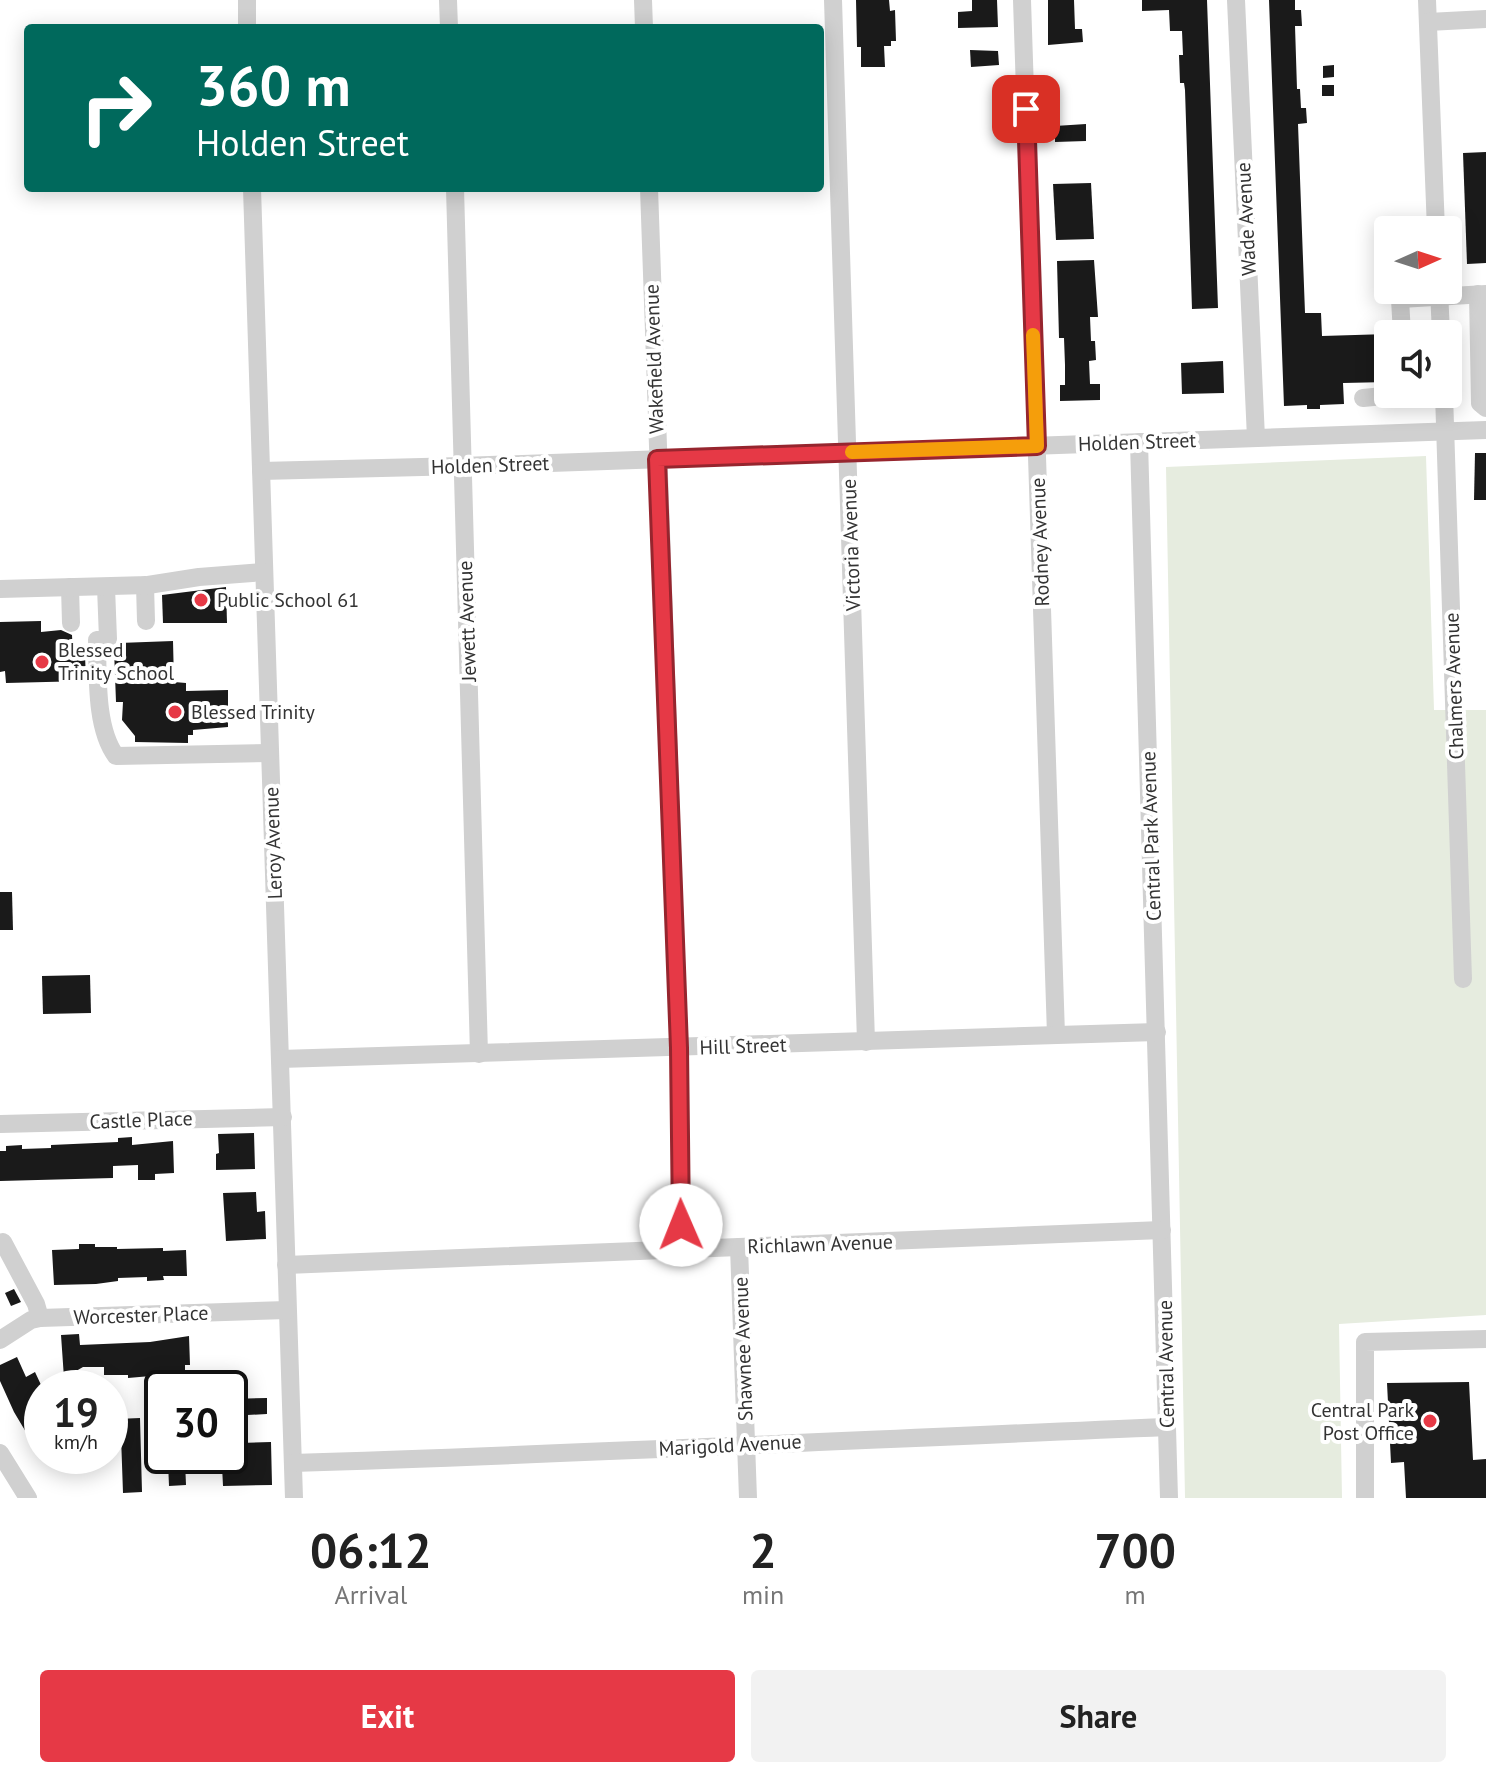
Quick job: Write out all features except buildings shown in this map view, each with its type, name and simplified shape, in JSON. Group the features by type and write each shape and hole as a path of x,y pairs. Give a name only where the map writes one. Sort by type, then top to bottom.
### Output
{"street":[{"path":"247,0 247,24"},
{"path":"448,0 449,24"},
{"path":"643,0 644,24"},
{"name":"Victoria Avenue","path":"833,0 866,1042"},
{"name":"Rodney Avenue","path":"1022,0 1056,1035"},
{"name":"Wade Avenue","path":"1236,0 1256,438"},
{"path":"1427,0 1435,216"},
{"path":"1428,22 1486,19"},
{"name":"Leroy Avenue","path":"252,192 294,1498"},
{"name":"Jewett Avenue","path":"455,192 479,1054"},
{"name":"Wakefield Avenue","path":"649,192 679,1048 682,1249"},
{"path":"1482,294 1480,403 1486,408"},
{"path":"1363,398 1374,397"},
{"name":"Chalmers Avenue","path":"1445,408 1463,979"},
{"name":"Holden Street","path":"261,471 1486,430"},
{"name":"Central Park Avenue","path":"1139,442 1162,1230"},
{"path":"0,589 145,585 264,572"},
{"path":"145,585 146,621"},
{"path":"70,587 71,623"},
{"path":"106,587 108,639 97,640 98,684 106,742 116,756 270,753"},
{"name":"Hill Street","path":"280,1059 1157,1032"},
{"name":"Castle Place","path":"0,1124 283,1117"},
{"name":"Richlawn Avenue","path":"286,1265 1162,1230"},
{"name":"Central Avenue","path":"1162,1230 1169,1498"},
{"path":"3,1242 36,1304 40,1318"},
{"name":"Shawnee Avenue","path":"739,1247 748,1498"},
{"name":"Worcester Place","path":"0,1340 31,1320 40,1318 287,1310"},
{"path":"1365,1498 1365,1342 1486,1339"},
{"name":"Marigold Avenue","path":"293,1463 1167,1427"},
{"path":"0,1453 28,1498"}],"shaded area":[{"path":"1426,456 1434,710 1486,710 1486,1315 1339,1324 1342,1498 1185,1498 1166,467"}],"slow traffic":[{"path":"852,452 1037,446 1033,335"}],"place":[{"name":"Public School 61","path":"201,600"},
{"name":"Blessed Trinity School","path":"42,662"},
{"name":"Blessed Trinity","path":"175,712"},
{"name":"Central Park Post Office","path":"1430,1421"}],"route":[{"path":"681,1225 679,1048 657,459 1037,446 1026,109"}]}
